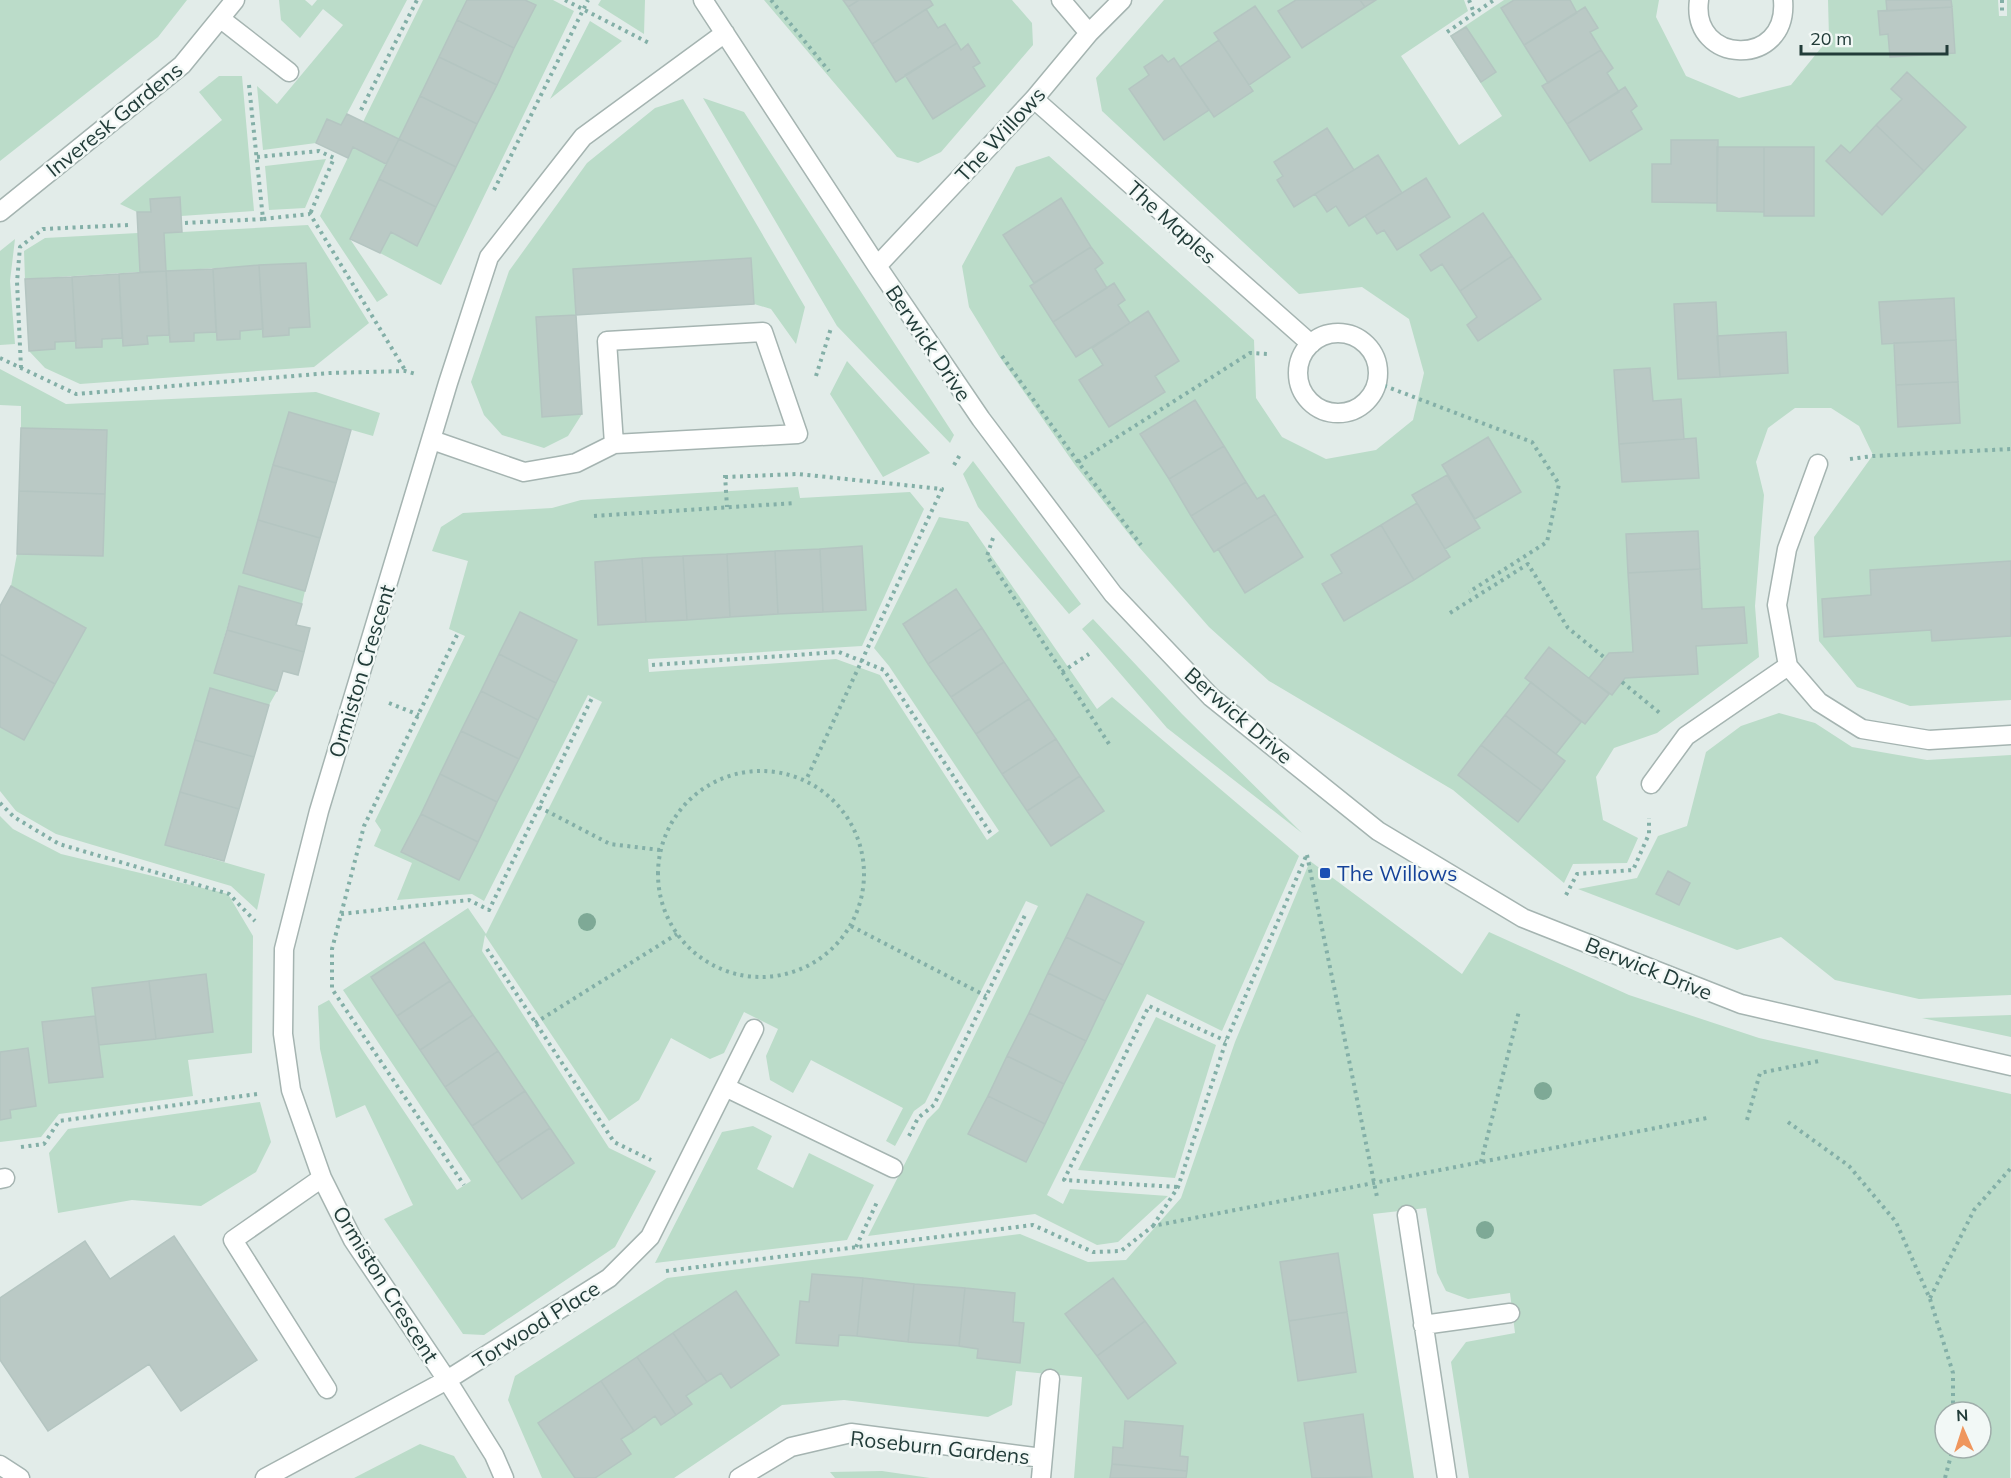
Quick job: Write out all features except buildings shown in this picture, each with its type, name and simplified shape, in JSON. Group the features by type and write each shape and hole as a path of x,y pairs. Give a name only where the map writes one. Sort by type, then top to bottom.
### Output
{"street":[{"name":"Inveresk Gardens","path":"0,212 182,65 235,0"},
{"name":"Berwick Drive","path":"703,0 877,266 981,418 1113,594 1211,698 1378,831 1523,918 1741,1004 2011,1066"},
{"path":"1061,0 1089,33"},
{"name":"The Willows","path":"877,266 1034,99 1089,33 1122,0"},
{"path":"1699,0 1700,22 1707,35 1730,50 1745,51 1758,48 1770,40 1779,29 1783,15 1783,0"},
{"path":"221,20 289,72"},
{"name":"Ormiston Crescent","path":"504,1478 494,1455 447,1380 352,1240 322,1178 291,1090 283,1034 284,949 319,811 448,383 489,256 582,137 725,33"},
{"name":"The Maples","path":"1034,99 1306,350"},
{"path":"432,440 524,472 576,463 614,444 798,434 763,332 607,341 614,444"},
{"path":"1337,333 1352,336 1364,343 1374,355 1378,368 1377,383 1371,396 1360,407 1346,412 1332,413 1317,407 1307,398 1300,385 1298,370 1306,350 1323,336 1337,333"},
{"path":"1818,464 1787,549 1777,605 1788,666 1819,702 1862,729 1929,740 2011,735"},
{"path":"1651,784 1686,736 1788,666"},
{"name":"Torwood Place","path":"264,1478 447,1380 609,1278 650,1237 754,1029"},
{"path":"725,1087 893,1168"},
{"path":"322,1178 233,1240 327,1389"},
{"path":"1407,1215 1447,1478"},
{"path":"1423,1325 1510,1313"},
{"name":"Roseburn Gardens","path":"1041,1478 1050,1379"},
{"name":"Roseburn Gardens","path":"739,1478 791,1447 850,1433 1042,1458"},
{"path":"0,1465 20,1478"}],"path":[{"path":"361,110 417,0"},
{"path":"565,0 649,43"},
{"path":"494,191 588,0"},
{"path":"771,0 829,71"},
{"path":"1469,0 1474,13"},
{"path":"1447,32 1494,0"},
{"path":"2002,0 2002,11"},
{"path":"248,80 263,219"},
{"path":"257,157 319,151 334,158 310,214"},
{"path":"310,214 405,371"},
{"path":"185,223 310,214"},
{"path":"21,368 17,282 20,247 43,229 128,225"},
{"path":"1078,462 1250,353 1306,350"},
{"path":"1002,356 1141,545"},
{"path":"0,358 76,394 330,373 405,371 448,383"},
{"path":"1377,383 1532,442 1559,484 1547,542 1469,592"},
{"path":"1818,464 1873,456 2011,449"},
{"path":"725,477 798,474 942,489 806,780"},
{"path":"594,516 795,503"},
{"path":"993,538 987,556 1111,747"},
{"path":"1450,613 1528,564 1568,628 1605,658"},
{"path":"458,634 364,826 332,949 332,989 464,1185"},
{"path":"652,665 839,652 884,670 991,834"},
{"path":"1062,672 1089,654"},
{"path":"1622,682 1686,736"},
{"path":"341,914 469,900 489,910 592,698"},
{"path":"754,771 780,772 806,780 826,793 844,811 858,840 863,855 865,880 861,904 851,926 832,949 808,966 781,975 752,977 723,970 697,955 677,934 663,908 658,879 660,850 669,826 685,804 705,787 728,776 754,771"},
{"path":"1566,895 1577,874 1633,870 1649,834 1651,784"},
{"path":"0,803 14,817 59,844 229,894 284,949"},
{"path":"539,807 610,844 660,850"},
{"path":"609,1278 1034,1225 1093,1252 1121,1251 1153,1226 1178,1187 1226,1041 1307,854 1374,1182"},
{"path":"856,1247 918,1118 934,1105 1026,913"},
{"path":"851,926 986,996"},
{"path":"535,1023 677,934"},
{"path":"487,949 614,1143 680,1174"},
{"path":"1178,1187 1064,1180 1149,1006 1226,1041"},
{"path":"1481,1162 1519,1011"},
{"path":"1747,1120 1760,1073 1819,1061"},
{"path":"2,1179 1,1149 44,1144 59,1121 291,1090"},
{"path":"1153,1226 1707,1118"},
{"path":"1788,1122 1849,1166 1896,1222 1930,1299 1953,1373 1953,1400"},
{"path":"1930,1299 1974,1210 2011,1168"},
{"path":"1945,1478 1950,1460"}],"green space":[{"path":"0,0 187,0 158,37 0,161"},
{"path":"279,0 305,0 312,6 317,0 407,0 341,125 327,119 316,143 263,150 257,86 277,104 343,25 323,9 300,38 281,20"},
{"path":"423,0 467,0 399,139 363,122"},
{"path":"525,0 553,0 574,11 441,285 380,253 391,232 417,245 535,6"},
{"path":"601,0 645,0 644,34 598,5"},
{"path":"764,0 1012,0 1032,23 1033,45 941,152 918,163 897,157"},
{"path":"1164,0 1464,0 1468,11 1401,56 1459,145 1502,116 1450,36 1504,0 1659,0 1656,17 1686,76 1739,98 1791,85 1829,38 1828,0 1998,0 1999,16 2007,16 2007,0 2011,0 2011,700 1910,706 1857,687 1819,641 1814,537 1873,455 1859,426 1831,408 1795,408 1768,428 1756,462 1764,495 1755,606 1759,657 1657,733 1614,748 1596,777 1603,820 1638,838 1627,863 1573,864 1564,883 1453,790 1269,681 1209,627 1139,547 1075,465 999,356 969,307 962,266 1016,167 1049,156 1254,340 1256,398 1282,437 1326,459 1376,450 1413,420 1424,373 1409,319 1362,287 1299,294 1102,111 1096,78"},
{"path":"590,21 622,41 550,99"},
{"path":"219,76 242,76 254,211 181,216 179,197 151,199 151,212 137,212 120,204 222,120 199,92"},
{"path":"703,98 744,112 954,435 950,443 837,326"},
{"path":"683,99 805,307 796,344 771,309 754,304 751,258 576,315 536,317 542,417 582,414 568,436 544,448 502,435 484,415 471,382 509,271 587,163 655,108"},
{"path":"353,147 386,164 350,239 388,295 377,302 320,216"},
{"path":"326,159 305,208 269,210 265,166"},
{"path":"308,225 369,323 314,367 80,384 45,368 29,351 55,349 55,342 76,341 76,348 102,347 102,339 122,338 123,346 147,344 147,336 169,335 170,342 194,341 194,333 216,332 217,340 240,339 240,331 263,329 264,337 289,335 289,328 310,327 306,263 166,271 164,233"},
{"path":"138,233 140,272 25,279 24,251 45,238"},
{"path":"15,239 10,281 15,344 0,345 0,251"},
{"path":"847,361 930,453 883,477 830,394"},
{"path":"0,369 66,404 316,392 380,413 373,436 289,412 243,573 305,591 302,604 239,586 214,673 277,691 269,705 210,688 165,845 265,874 257,910 231,886 56,834 16,811 0,791 0,727 24,740 86,628 11,586 17,554 103,556 107,431 21,428 21,406 0,405"},
{"path":"973,461 1081,604 1069,614 978,507 963,474"},
{"path":"798,487 800,498 910,492 924,509 862,646 648,659 649,672 836,659 880,675 987,840 999,831 889,666 874,648 939,517 968,522 1097,709 1112,697 1299,856 1222,1031 1147,994 1047,1195 1063,1204 1070,1189 1168,1196 1118,1242 1097,1245 1035,1214 868,1236 927,1120 939,1108 1038,906 1026,901 925,1103 914,1111 895,1146 886,1141 903,1108 811,1060 793,1093 770,1080 766,1056 778,1029 744,1012 724,1053 710,1059 671,1038 639,1100 609,1121 485,935 482,951 609,1148 656,1171 615,1247 484,1335 463,1334 384,1219 413,1205 365,1105 336,1118 320,1049 318,1006 329,1000 457,1190 471,1181 343,990 468,908 486,934 602,702 588,695 484,901 472,894 397,900 412,863 374,846 381,830 375,821 465,636 449,629 468,561 432,551 441,527 463,513 552,508 581,500"},
{"path":"1093,619 1182,714 1302,833 1167,728 1082,629"},
{"path":"1779,713 1815,723 1852,747 1927,760 2011,755 2011,995 1919,999 1835,980 1781,937 1737,950 1578,889 1637,878 1658,836 1687,826 1706,752 1741,726"},
{"path":"0,816 13,829 61,854 228,894 253,936 252,1053 188,1060 193,1096 59,1114 41,1137 0,1142"},
{"path":"1310,861 1462,974 1489,932 1629,995 1759,1038 2011,1094 2010,1478 1469,1478 1451,1362 1466,1342 1515,1333 1510,1293 1468,1299 1446,1291 1437,1273 1426,1208 1373,1214 1414,1478 1074,1478 1082,1377 1016,1371 1012,1405 988,1417 844,1400 782,1405 674,1478 542,1478 508,1400 515,1376 667,1278 1020,1234 1088,1262 1126,1260 1181,1198 1235,1042"},
{"path":"2011,1015 2011,1037 1922,1018"},
{"path":"1156,1017 1216,1045 1175,1178 1078,1170"},
{"path":"260,1102 271,1142 256,1172 201,1206 132,1200 58,1213 49,1153 68,1129"},
{"path":"753,1126 772,1136 757,1169 793,1188 809,1153 874,1185 847,1240 655,1263 722,1132"},
{"path":"420,1444 454,1456 467,1478 354,1478"},
{"path":"882,1471 930,1478 835,1478 830,1472"}],"place":[{"name":"The Willows","path":"1325,873"}]}
